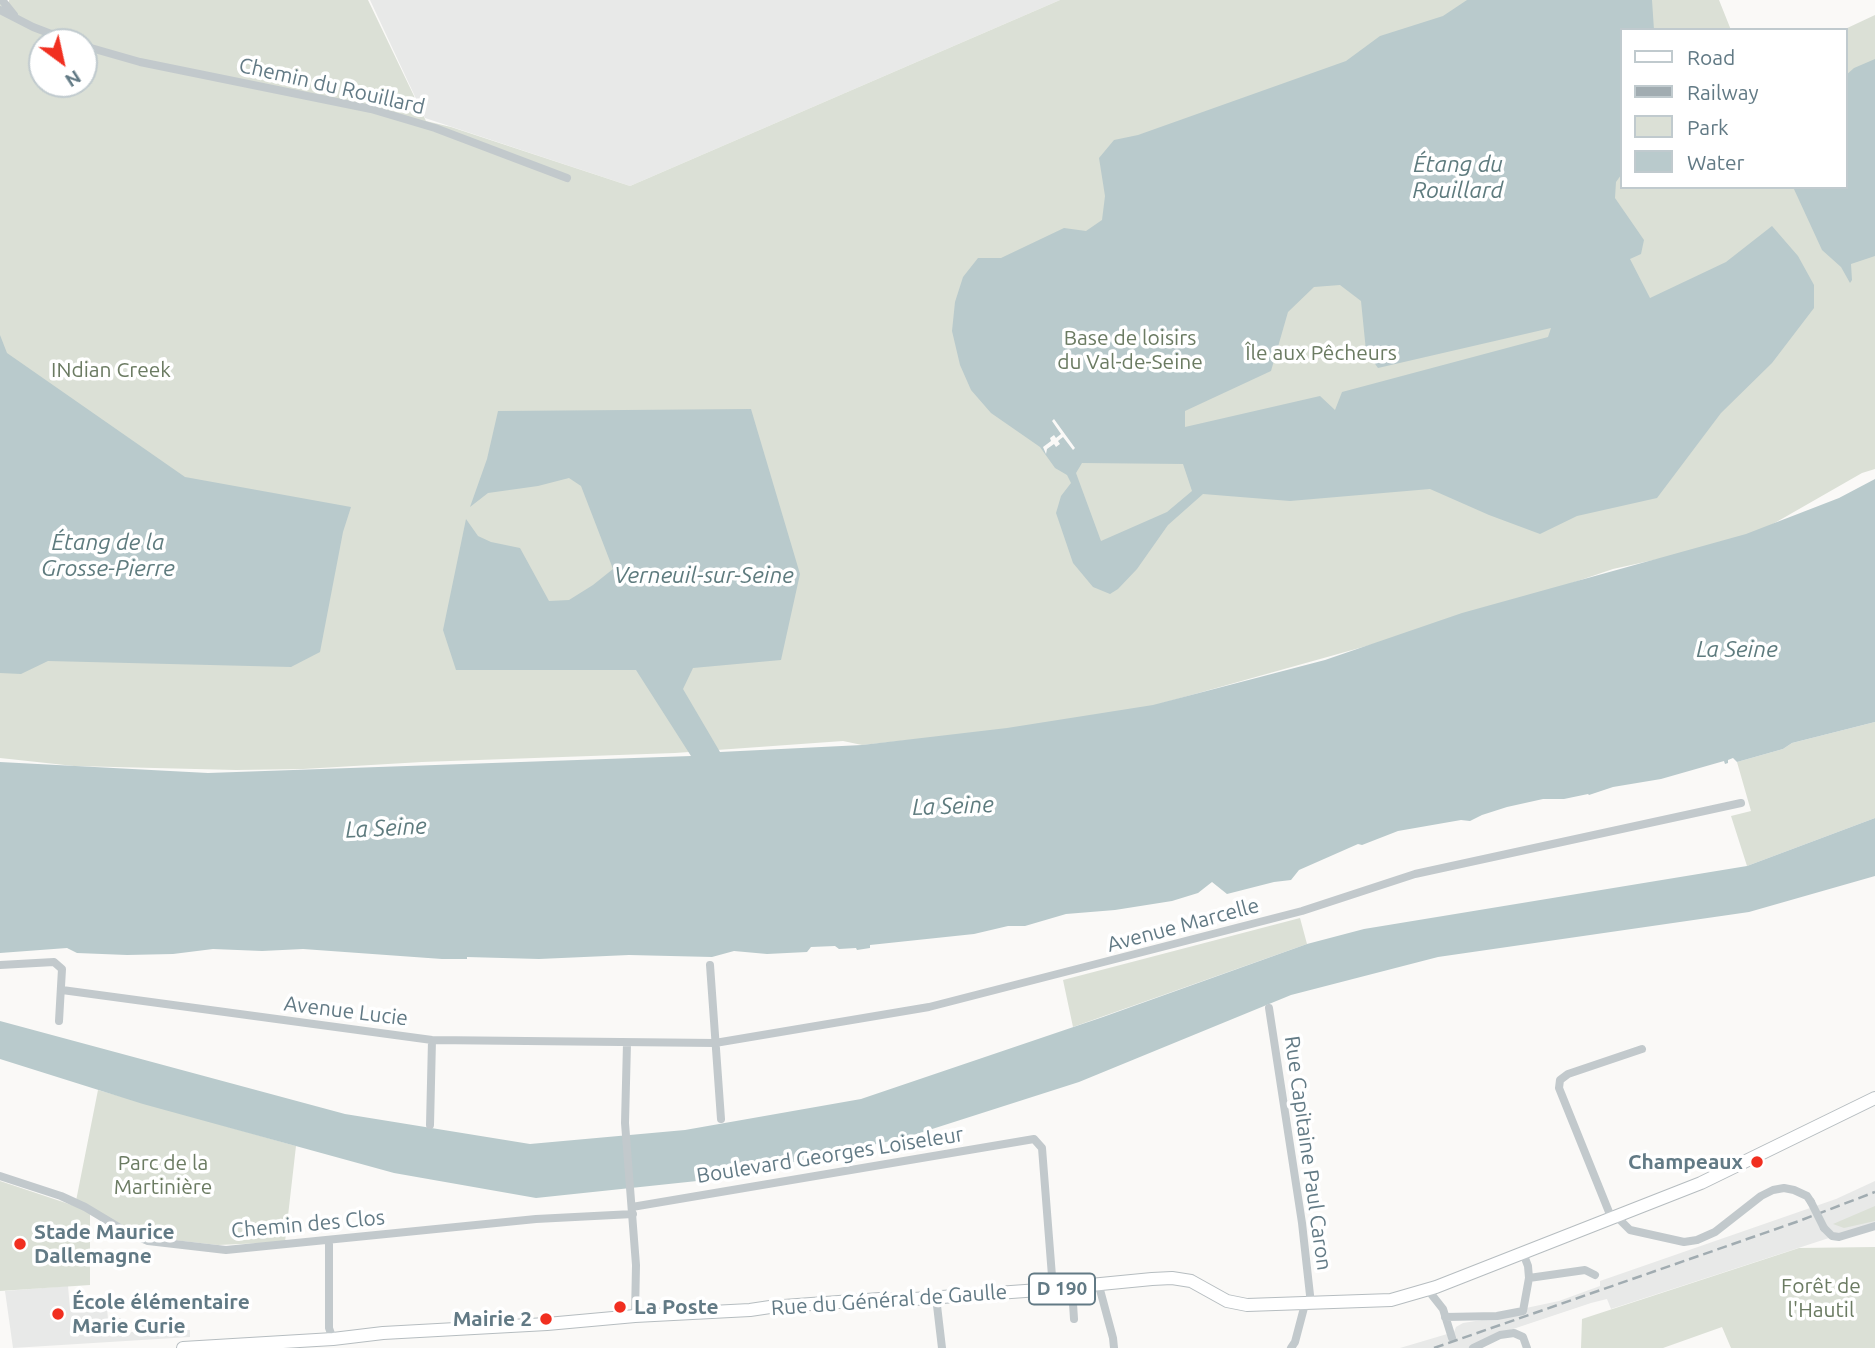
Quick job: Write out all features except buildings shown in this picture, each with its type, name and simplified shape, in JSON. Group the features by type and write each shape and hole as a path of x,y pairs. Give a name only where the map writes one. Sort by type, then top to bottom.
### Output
{"main road":[{"name":"D 190","path":"1614,1217 1701,1183 1875,1098"},
{"name":"Rue du Général de Gaulle","path":"183,1348 1072,1288 1172,1278 1191,1282 1227,1301 1247,1305 1391,1300 1428,1290 1614,1217"}],"street":[{"path":"2,0 16,17"},
{"path":"0,9 36,28"},
{"name":"Chemin du Rouillard","path":"98,50 152,64 371,108 435,128 567,178"},
{"name":"Avenue Marcelle","path":"627,1043 715,1043 929,1007 1302,911 1415,874 1741,803"},
{"path":"0,965 54,962 62,970 59,1021"},
{"path":"710,965 721,1119"},
{"name":"Avenue Lucie","path":"62,990 432,1040 627,1043"},
{"name":"Rue Capitaine Paul Caron","path":"1269,1008 1302,1223 1308,1304 1291,1348"},
{"path":"430,1125 432,1040"},
{"path":"627,1043 625,1123 636,1265 635,1316"},
{"path":"1643,1049 1568,1074 1560,1080 1559,1088 1614,1217 1630,1230 1684,1242 1697,1240 1715,1232 1761,1196 1773,1189 1784,1188 1807,1196 1832,1236 1839,1237 1875,1226"},
{"name":"Boulevard Georges Loiseleur","path":"632,1210 1034,1139 1042,1148 1053,1289"},
{"name":"Chemin des Clos","path":"0,1176 61,1196 148,1241 226,1250 632,1210"},
{"path":"329,1241 329,1328 333,1339"},
{"path":"1445,1317 1497,1316 1523,1311 1529,1278 1523,1253"},
{"path":"1529,1278 1585,1270 1595,1275"},
{"path":"1098,1286 1114,1348"},
{"path":"1072,1288 1074,1318"},
{"path":"1428,1290 1443,1309 1452,1338"},
{"path":"936,1297 942,1348"},
{"path":"1474,1348 1500,1335 1514,1333 1523,1337 1527,1348"}],"shaded area":[{"path":"370,0 1060,0 630,186 425,118"},
{"path":"1875,1181 1875,1223 1611,1309 1607,1299 1591,1303 1492,1336 1469,1348 1400,1348 1454,1332 1456,1327 1463,1323 1526,1313 1526,1308 1559,1301 1600,1286 1600,1281 1836,1199"},
{"name":"École élémentaire Marie Curie","path":"68,1286 70,1309 107,1308 108,1319 121,1318 122,1337 131,1332 142,1332 141,1323 190,1330 190,1337 13,1348 5,1291"}],"green space":[{"name":"Base de loisirs du Val-de-Seine","path":"0,0 368,0 426,121 630,186 1060,0 1719,0 1730,28 1619,28 1619,189 1847,189 1847,28 1875,15 1875,469 1862,473 1745,540 1613,569 1481,614 1102,720 862,745 843,741 675,753 236,770 74,766 0,758"},
{"path":"1875,722 1875,818 1747,866 1731,816 1751,811 1737,762 1783,749 1792,743"},
{"path":"1300,918 1307,944 1073,1027 1063,980"},
{"name":"Parc de la Martinière","path":"98,1090 296,1146 285,1242 218,1245 146,1237 90,1208 90,1285 0,1291 0,1181 75,1206"},
{"path":"1875,1206 1875,1221 1844,1228 1833,1224"},
{"name":"Forêt de l'Hautil","path":"1875,1247 1875,1348 1731,1348 1722,1327 1663,1348 1581,1348 1582,1319 1799,1248"}],"water":[{"name":"Étang du Rouillard","path":"1467,0 1652,0 1654,28 1619,28 1619,178 1616,182 1615,198 1644,240 1641,254 1630,259 1650,298 1726,262 1772,226 1798,256 1814,285 1814,308 1772,363 1721,413 1657,498 1577,516 1540,534 1430,489 1290,501 1203,494 1168,525 1137,569 1118,589 1110,594 1093,587 1073,563 1056,513 1061,496 1071,483 1067,475 1055,468 1040,447 991,413 971,390 960,365 952,331 955,302 963,277 978,258 1001,258 1064,228 1086,231 1102,220 1105,196 1099,158 1114,140 1138,135 1346,61 1380,36 1443,16","holes":["1340,285 1361,301 1366,351 1378,368 1551,328 1548,337 1342,392 1335,410 1320,396 1185,427 1185,411 1271,371 1288,312 1314,287","1082,463 1183,464 1192,491 1167,512 1101,541 1076,473"]},
{"path":"1875,59 1875,256 1851,264 1850,283 1841,267 1822,250 1794,189 1847,189 1847,74 1854,68"},
{"name":"Étang de la Grosse-Pierre","path":"0,335 7,353 185,477 351,507 343,532 320,652 291,667 48,661 21,674 0,673"},
{"name":"La Seine","path":"751,409 800,574 781,660 693,668 683,689 720,752 862,745 1007,728 1153,705 1325,660 1462,613 1746,534 1839,498 1875,479 1875,722 1792,743 1783,749 1737,762 1733,758 1725,764 1724,761 1589,795 1543,799 1507,807 1470,821 1461,820 1398,831 1362,845 1358,844 1299,870 1291,880 1227,894 1212,882 1198,893 1172,901 1066,914 1025,926 870,945 870,948 857,950 839,949 835,946 811,947 807,952 767,954 734,951 712,957 629,955 539,959 442,959 303,949 213,949 173,954 127,955 77,953 67,948 0,953 0,762 208,773 691,756 636,670 456,670 443,630 466,519 478,536 491,542 520,548 549,601 569,600 613,569 581,486 569,478 538,486 488,493 470,507 487,459 498,411"},
{"path":"1875,818 1875,876 1749,912 1438,957 1291,995 1079,1082 904,1138 716,1179 536,1198 394,1173 143,1104 0,1059 0,1021 345,1114 530,1144 685,1130 861,1099 1307,944 1364,929 1747,866"}],"pier":[{"path":"1054,419 1075,448 1073,450 1063,437 1056,447 1054,444 1047,449 1046,454 1043,447 1054,435 1056,438 1061,434 1052,421"}],"railway":[{"path":"1434,1348 1875,1192"}],"place":[{"name":"Champeaux","path":"1757,1162"},
{"name":"Stade Maurice Dallemagne","path":"20,1244"},
{"name":"La Poste","path":"620,1307"},
{"name":"École élémentaire Marie Curie","path":"58,1314"},
{"name":"Mairie 2","path":"546,1319"}],"park label":[{"name":"Île aux Pêcheurs","path":"1321,353"},
{"name":"INdian Creek","path":"111,370"}],"water label":[{"name":"Verneuil-sur-Seine","path":"704,575"}]}
